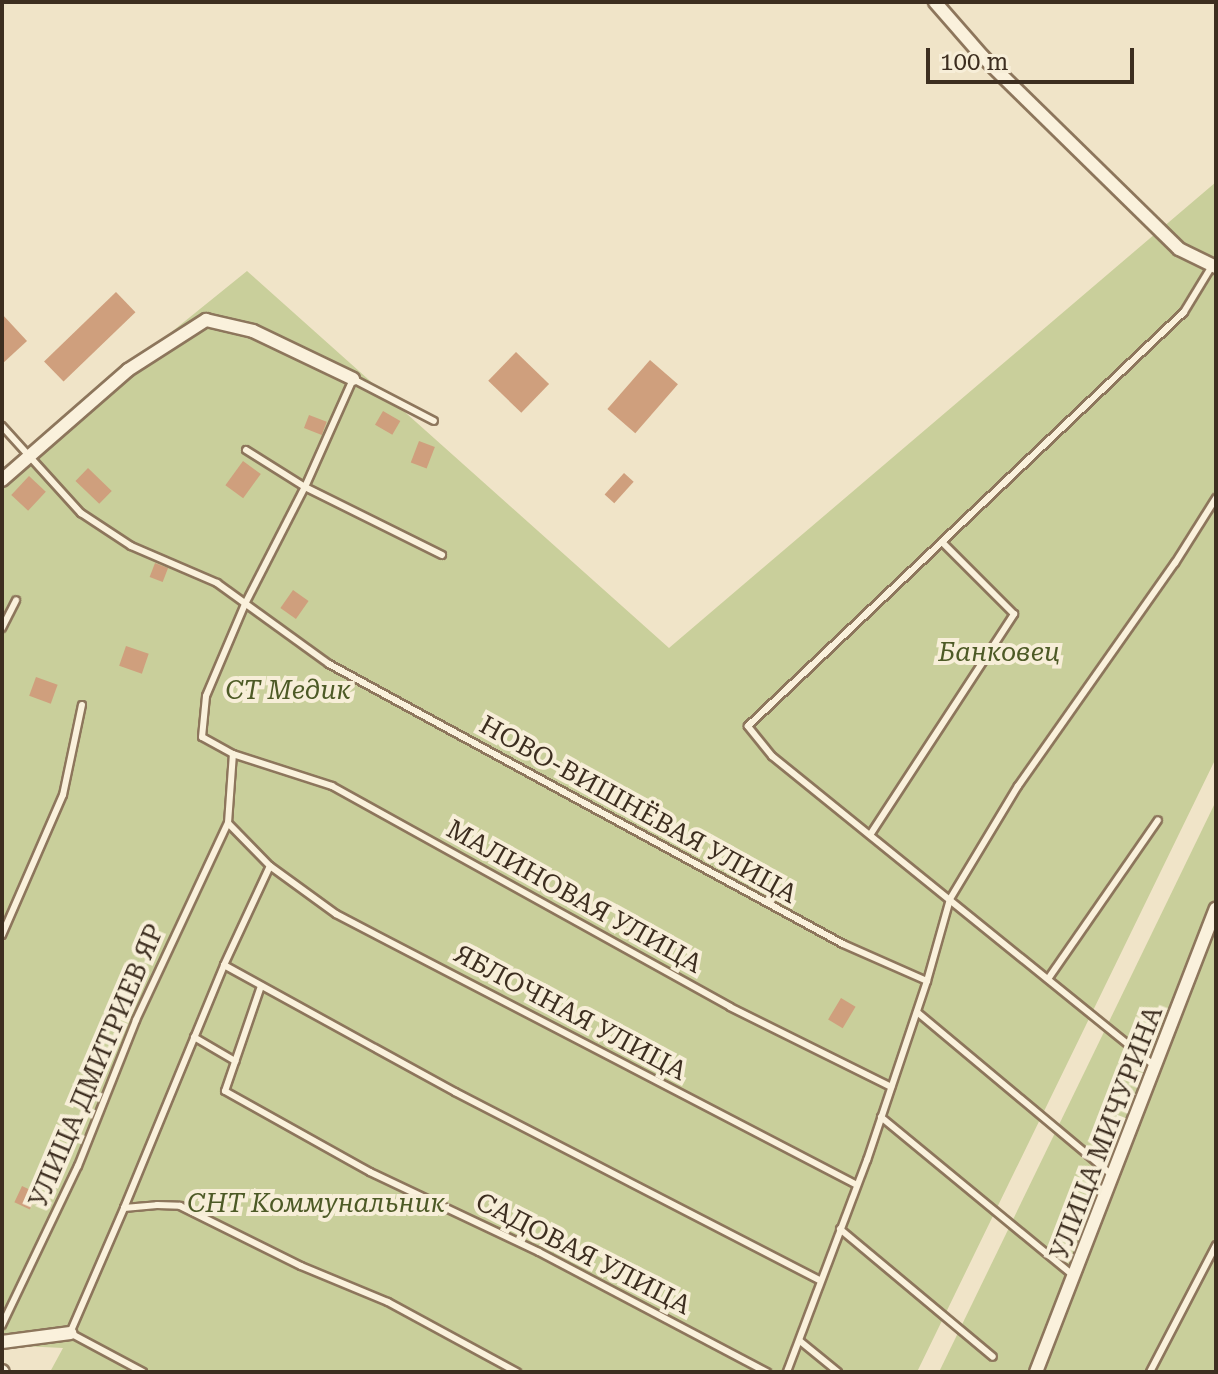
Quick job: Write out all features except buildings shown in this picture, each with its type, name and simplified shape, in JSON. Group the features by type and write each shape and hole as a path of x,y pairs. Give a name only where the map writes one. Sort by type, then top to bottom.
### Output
{"street":[{"path":"935,2 983,57 1179,249 1214,266"},
{"path":"2,480 128,370 206,320 253,331 353,379"},
{"name":"УЛИЦА МИЧУРИНА","path":"1036,1372 1216,909"},
{"path":"2,1342 70,1333"}],"lane":[{"path":"1156,1067 772,756 748,726 1184,312 1214,266"},
{"path":"233,754 202,737 206,696 245,604 305,487 353,379 434,421"},
{"name":"НОВО-ВИШНЁВАЯ УЛИЦА","path":"2,426 81,513 131,546 217,583 329,664 843,944 927,981"},
{"path":"246,450 305,487 442,555"},
{"path":"787,1372 881,1117 927,981 950,899 1018,786 1175,563 1216,498"},
{"path":"870,835 1014,614 942,542"},
{"path":"2,628 16,600"},
{"path":"2,935 63,795 82,705"},
{"name":"УЛИЦА ДМИТРИЕВ ЯР","path":"2,1325 78,1166 136,1020 228,823 233,754"},
{"name":"МАЛИНОВАЯ УЛИЦА","path":"233,754 332,786 730,1007 891,1087"},
{"path":"1048,979 1158,820"},
{"path":"143,1372 70,1333 224,965 270,866 228,823"},
{"name":"ЯБЛОЧНАЯ УЛИЦА","path":"270,866 336,914 857,1185"},
{"path":"224,965 469,1099 820,1280"},
{"name":"САДОВАЯ УЛИЦА","path":"261,986 225,1091 370,1172 539,1252 767,1372"},
{"path":"917,1012 1113,1176"},
{"path":"194,1037 235,1061"},
{"path":"881,1117 1074,1276"},
{"path":"124,1208 180,1206 301,1266 388,1302 517,1372"},
{"path":"840,1229 993,1357"},
{"path":"1150,1372 1216,1245"},
{"path":"800,1341 838,1372"}],"green space":[{"path":"1216,182 1216,758 917,1372 148,1372 116,1356 143,1372 50,1372 63,1348 2,1345 2,469 247,271 669,648"},
{"path":"1216,801 1216,1372 939,1372"}],"park label":[{"name":"Банковец","path":"999,653"},
{"name":"СТ Медик","path":"288,691"},
{"name":"СНТ Коммунальник","path":"316,1204"}]}
